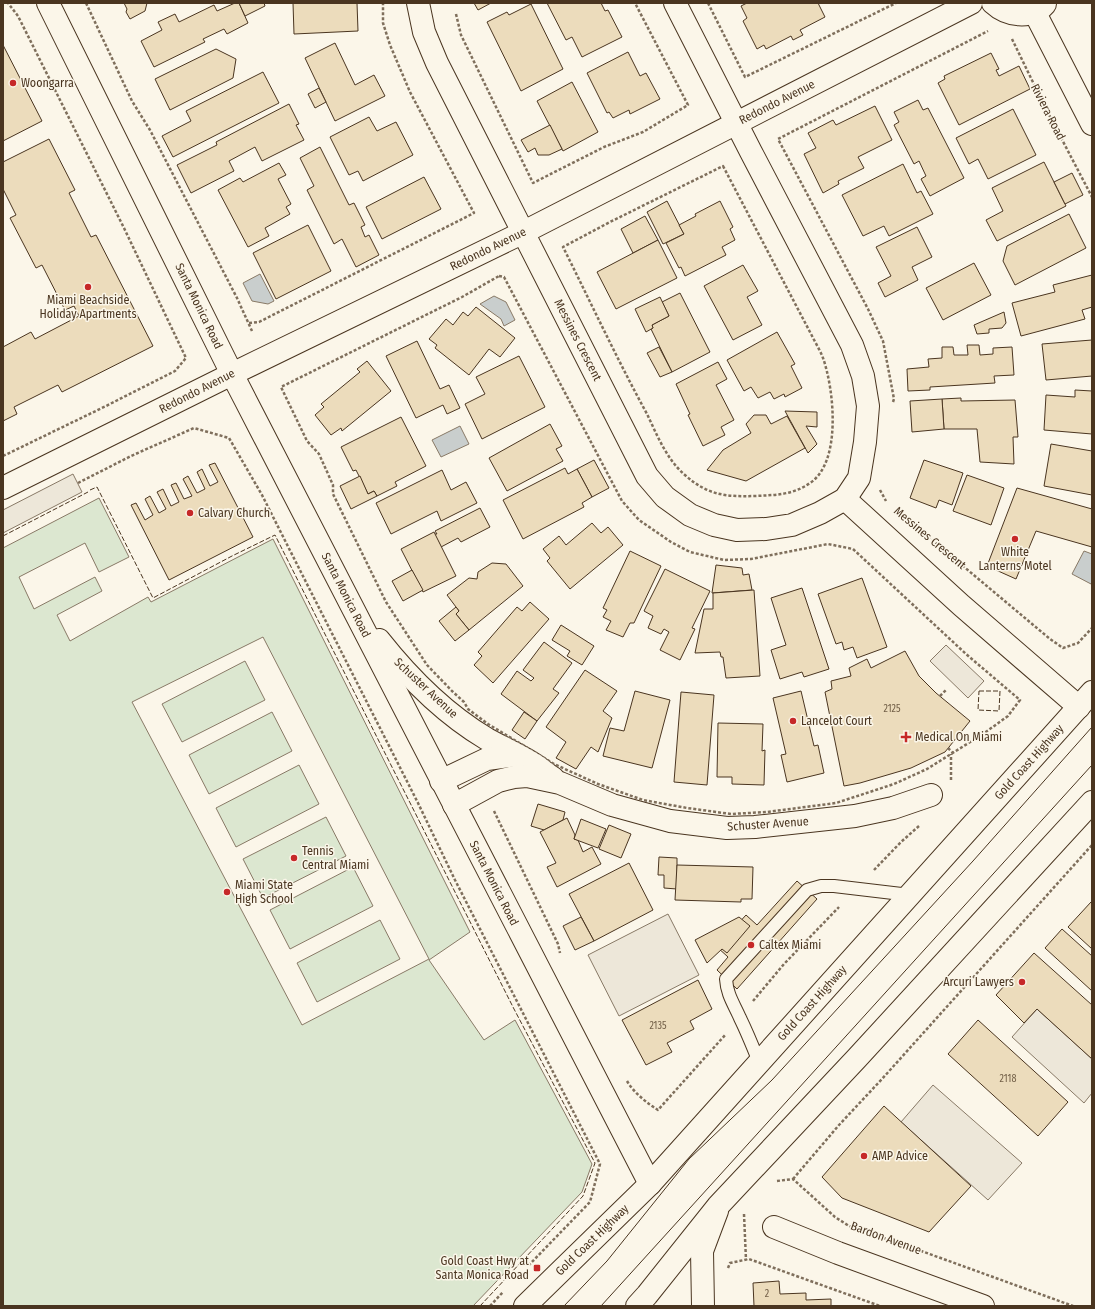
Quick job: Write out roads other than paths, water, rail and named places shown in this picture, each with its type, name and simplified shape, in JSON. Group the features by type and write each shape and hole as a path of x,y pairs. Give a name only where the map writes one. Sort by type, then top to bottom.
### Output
{"main road":[{"name":"Santa Monica Road","path":"48,3 232,374 650,1184"},
{"name":"Messines Crescent","path":"418,3 424,32 437,63 647,476 665,497 690,515 714,525 738,530 766,529 792,525 820,513 845,499 859,478 865,442 868,406 863,376 852,345 736,123 676,3"},
{"name":"Redondo Avenue","path":"3,488 232,374 524,232 971,3"},
{"path":"993,3 1008,13 1021,15 1040,7 1092,124"},
{"path":"845,499 956,599 1085,700"},
{"name":"Schuster Avenue","path":"351,604 395,660 427,693 455,717 486,738 536,765 560,783"},
{"name":"Gold Coast Highway","path":"525,1306 650,1184 1085,700"},
{"path":"441,781 487,759 516,755"},
{"name":"Schuster Avenue","path":"454,806 498,781 514,777 527,776 560,783 612,805 670,821 727,828 756,827 855,816 893,808 931,795"},
{"path":"637,1306 718,1206 1092,802"},
{"path":"703,1306 702,1251 718,1206"},
{"path":"774,1227 838,1253 983,1306"}],"lane":[{"path":"759,1062 740,1017 729,998 726,989 726,980 807,890 821,886 910,895"}],"tram line":[{"path":"564,1306 607,1261 689,1159 772,1080 973,861 1092,727"},
{"path":"601,1306 1092,765"}],"place":[{"name":"Woongarra","path":"13,83"},
{"name":"Miami Beachside Holiday Apartments","path":"88,287"},
{"name":"Calvary Church","path":"190,513"},
{"name":"White Lanterns Motel","path":"1015,539"},
{"name":"Lancelot Court","path":"793,721"},
{"name":"Medical On Miami","path":"906,737"},
{"name":"Tennis Central Miami","path":"294,858"},
{"name":"Miami State High School","path":"227,892"},
{"name":"Caltex Miami","path":"751,945"},
{"name":"Arcuri Lawyers","path":"1022,982"},
{"name":"AMP Advice","path":"864,1156"},
{"name":"Gold Coast Hwy at Santa Monica Road","path":"537,1268"}]}
